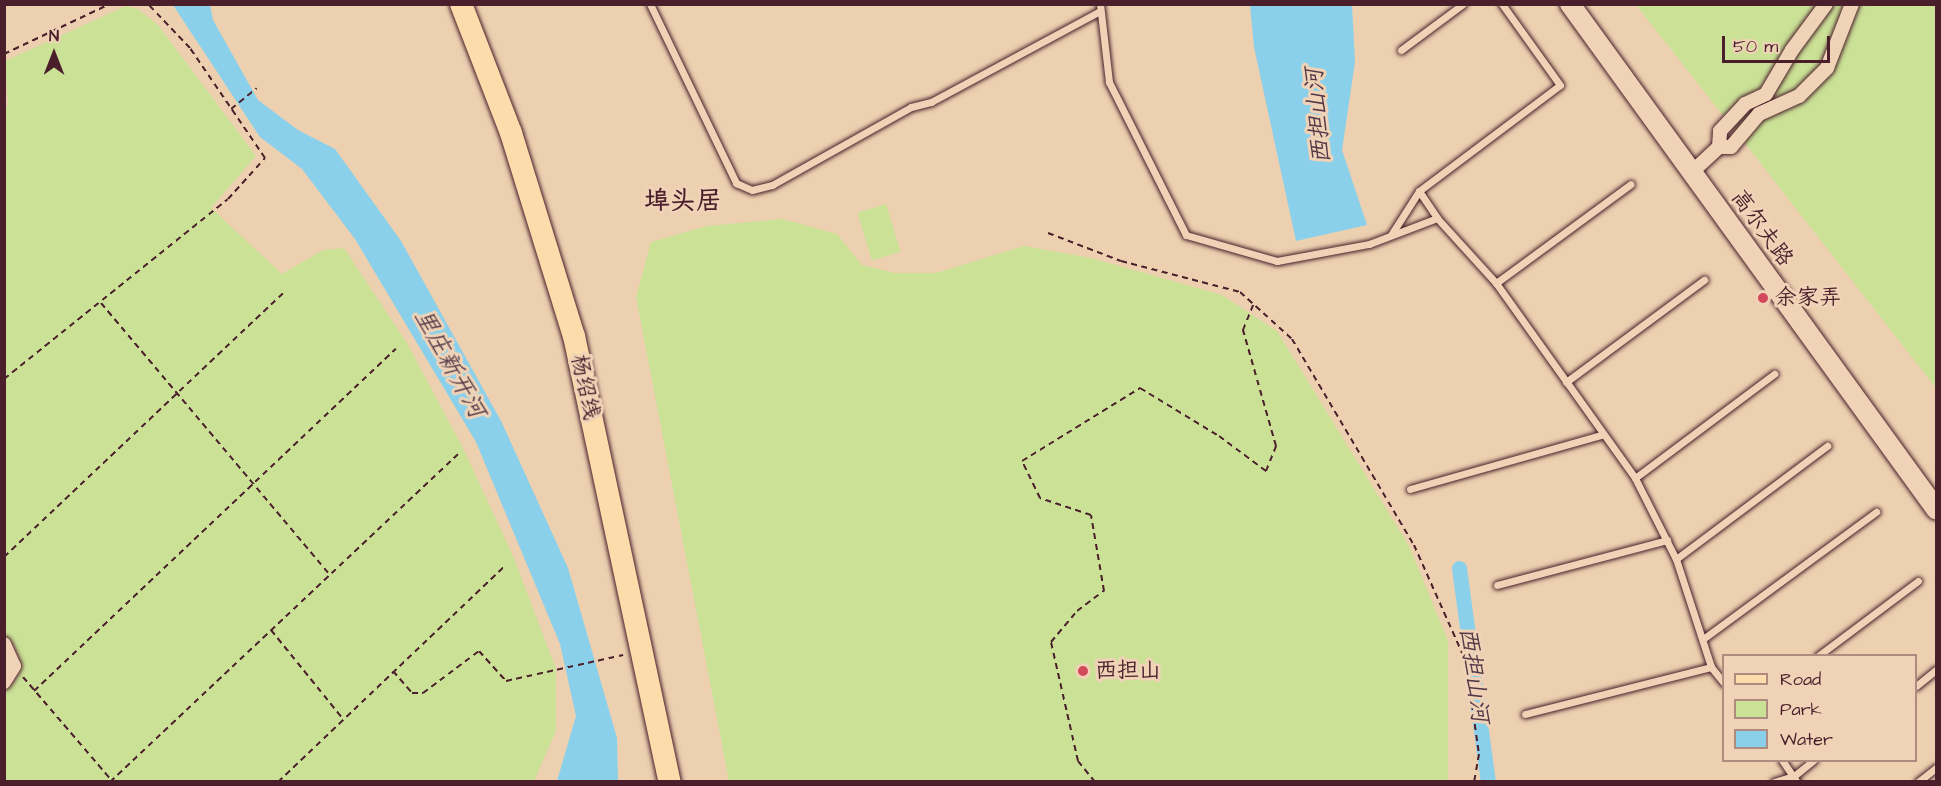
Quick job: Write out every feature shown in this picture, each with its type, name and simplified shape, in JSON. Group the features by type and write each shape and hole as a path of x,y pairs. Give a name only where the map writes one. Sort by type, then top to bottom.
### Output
{"main road":[{"name":"杨绍线","path":"460,4 511,133 574,336 670,782"}],"street":[{"name":"高尔夫路","path":"1570,4 1936,509"},
{"path":"1719,147 1720,131 1745,104 1766,94 1792,50 1826,4"},
{"path":"1692,172 1719,147 1731,147 1759,114 1799,96 1827,68 1852,4"},
{"path":"4,644 14,666 4,682"}],"lane":[{"path":"650,4 736,183 752,190 772,185 911,107 931,102 1100,8 1109,82 1186,235 1277,261 1369,244 1437,218"},
{"path":"1401,50 1463,4"},
{"path":"1390,236 1419,191 1560,85 1502,4"},
{"path":"1496,284 1631,184"},
{"path":"1419,191 1437,218 1496,284 1601,435 1635,478 1676,559 1711,667 1722,681"},
{"path":"1566,382 1704,280"},
{"path":"1635,478 1774,374"},
{"path":"1410,489 1601,435"},
{"path":"1676,559 1827,446"},
{"path":"1703,639 1876,512"},
{"path":"1497,585 1667,540"},
{"path":"1821,654 1918,581"},
{"path":"1525,714 1711,667"},
{"path":"1917,685 1936,670"},
{"path":"1783,762 1795,779"},
{"path":"1774,782 1795,779 1812,762"},
{"path":"1918,782 1936,768"}],"path":[{"path":"4,54 111,4"},
{"path":"4,379 228,199 265,158 190,48 148,4"},
{"path":"231,109 257,88"},
{"path":"1048,233 1121,261 1240,292 1292,339 1414,546 1466,662 1479,754 1474,782"},
{"path":"4,557 283,293"},
{"path":"101,303 251,485 329,574"},
{"path":"1095,782 1078,761 1051,642 1077,611 1104,591 1091,515 1040,498 1022,461 1140,388 1219,436 1266,471 1276,446 1243,330 1254,303"},
{"path":"34,691 396,349"},
{"path":"14,666 111,781 458,454"},
{"path":"278,782 506,565"},
{"path":"271,630 343,719"},
{"path":"393,671 412,693 423,693 479,651 506,681 643,650"}],"green space":[{"path":"1636,5 1936,5 1936,388 1740,137"},
{"path":"126,6 138,9 158,25 256,156 211,208 282,274 323,250 344,248 407,343 464,450 514,558 556,669 556,731 534,781 5,781 5,690 14,683 22,667 15,646 4,634 4,108 8,105 5,61"},
{"path":"886,204 901,252 872,261 857,213"},
{"path":"782,219 837,234 862,265 895,273 936,273 1024,246 1091,258 1222,295 1277,331 1409,546 1448,641 1448,781 729,781 636,297 651,242 707,226"}],"water":[{"name":"里庄新开河","path":"173,5 210,5 213,20 258,100 298,130 335,149 401,241 501,421 568,568 617,738 618,781 557,781 576,716 560,644 476,442 355,239 302,169 260,137"},
{"path":"1250,5 1352,5 1355,62 1342,150 1367,225 1296,241 1254,47"}],"waterway":[{"name":"西担山河","path":"1459,568 1488,782"}],"place":[{"name":"余家弄","path":"1763,298"},
{"name":"西担山","path":"1083,671"}],"district":[{"name":"埠头居","path":"683,202"}]}
